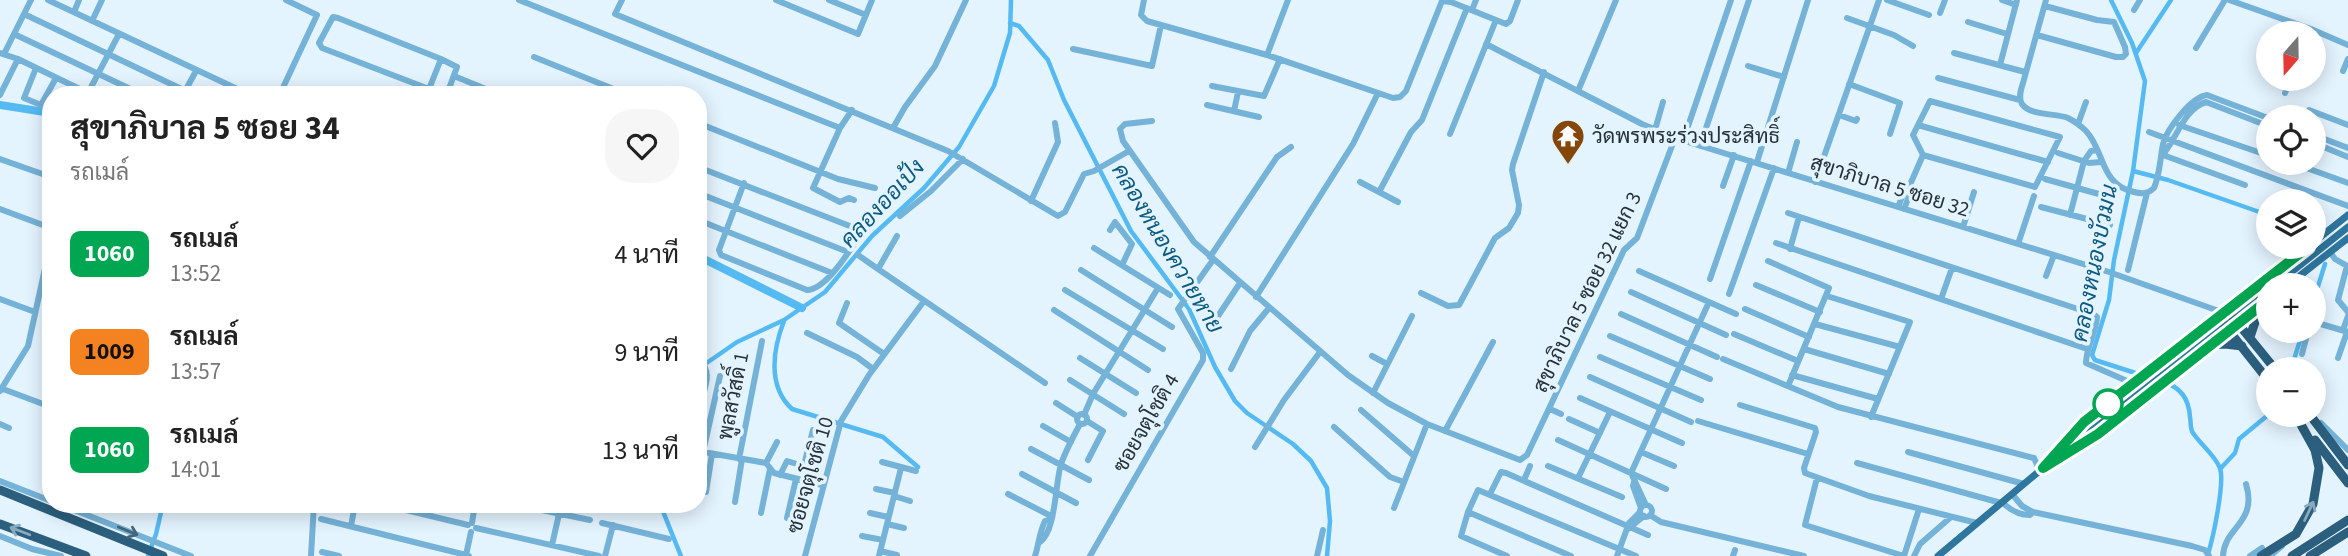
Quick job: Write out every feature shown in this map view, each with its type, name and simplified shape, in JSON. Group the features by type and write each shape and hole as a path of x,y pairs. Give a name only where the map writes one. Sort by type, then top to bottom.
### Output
{"highway":[{"path":"2227,310 2265,357"},
{"path":"2217,313 2256,364"},
{"path":"2250,337 2256,322"},
{"path":"2212,344 2242,346"},
{"path":"2261,552 2283,544 2296,534 2313,505 2319,468 2315,450 2302,427"},
{"path":"2304,427 2348,483"},
{"path":"2319,427 2348,465"},
{"path":"2326,437 2348,457"},
{"path":"0,490 42,507"},
{"path":"57,513 163,556"},
{"path":"2292,556 2348,520"},
{"path":"0,524 86,556"},
{"path":"2310,556 2348,532"}],"main road":[{"path":"2326,232 2348,215"},
{"path":"2290,273 2348,227"},
{"path":"2303,273 2348,238"},
{"path":"2041,470 2084,422 2201,331 2217,313 2227,310 2292,259"},
{"path":"2247,294 2249,304 2256,304"},
{"path":"1938,556 2041,470 2256,299"},
{"path":"2041,470 2098,434 2256,310"},
{"path":"2201,331 2210,332 2214,338 2212,344"}],"street":[{"path":"31,0 2,54 72,86"},
{"path":"74,12 79,0"},
{"path":"92,21 102,0"},
{"path":"284,86 317,15 286,0"},
{"path":"519,0 840,128"},
{"path":"622,0 615,14 948,151 1061,216 1082,177 1129,151"},
{"path":"776,0 858,34 872,0"},
{"path":"829,0 866,15"},
{"path":"893,128 935,66 966,0"},
{"path":"1144,0 1142,17 1161,25 1280,59 1393,98 1403,95 1441,1 1445,0 1508,23 1518,0"},
{"path":"1267,55 1288,0"},
{"path":"1379,192 1412,132 1422,120 1476,0"},
{"path":"1578,91 1616,0"},
{"path":"1683,141 1731,0"},
{"path":"1700,146 1749,0"},
{"path":"1710,279 1784,77 1808,0"},
{"path":"1815,182 1879,0"},
{"path":"1887,0 1929,15"},
{"path":"1940,13 1945,0"},
{"path":"2000,65 2017,2 2002,0"},
{"path":"2134,10 2140,0"},
{"path":"2196,48 2227,0 2283,21"},
{"path":"53,1 230,86"},
{"path":"2020,100 2025,72 2045,3 2096,20 2114,22 2126,54 2116,57 2037,35"},
{"path":"24,15 173,86"},
{"path":"414,86 323,48 319,43 330,20 336,17 456,66 450,86"},
{"path":"1847,18 1913,46"},
{"path":"1450,134 1496,20"},
{"path":"1968,22 2007,34"},
{"path":"1073,49 1152,66 1161,25"},
{"path":"14,34 124,86"},
{"path":"93,86 119,34"},
{"path":"2326,37 2348,45"},
{"name":"สุขาภิบาล 5 ซอย 32","path":"1486,44 1655,130 1683,141 2113,273 2217,313"},
{"path":"1954,53 2025,72"},
{"path":"534,57 606,86"},
{"path":"2343,71 2348,58"},
{"path":"0,95 18,59"},
{"path":"430,86 441,59"},
{"path":"1212,86 1264,96 1280,59"},
{"path":"1748,66 1784,77"},
{"path":"36,68 24,98 42,104"},
{"path":"190,86 196,71"},
{"path":"1421,292 1448,306 1458,305 1495,238 1509,228 1516,218 1519,205 1513,164 1544,72"},
{"path":"454,76 479,86"},
{"path":"52,86 56,78"},
{"path":"1938,78 2020,100 2030,110 2066,117 2088,133 2110,177 2124,190 2137,193 2147,193 2154,188 2168,142 2194,98 2207,95 2256,120"},
{"path":"1849,84 1900,103 1890,134"},
{"path":"1234,111 1238,92"},
{"path":"1256,297 1353,144 1378,93"},
{"path":"1930,101 2060,137 2035,187 1923,155 1913,135 1930,101"},
{"path":"1655,130 1662,102"},
{"path":"2078,124 2086,102"},
{"path":"2218,102 2256,114"},
{"path":"1207,105 1259,117"},
{"path":"852,110 840,128 813,189 840,202 849,198 854,200"},
{"path":"1839,115 1857,119"},
{"path":"2326,117 2348,125"},
{"path":"1152,121 1132,121 1122,126 1120,135 1191,238 1320,352 1373,393 1427,424 1445,431 1493,342"},
{"path":"1031,201 1058,142 1055,123"},
{"path":"1918,125 2048,162"},
{"path":"2178,125 2256,151"},
{"path":"707,126 855,185 864,184 875,188"},
{"path":"2149,132 2168,142 2348,206"},
{"name":"สุขาภิบาล 5 ซอย 32 แยก 3","path":"1445,431 1497,452 1524,459 1625,250 1637,238 1675,138"},
{"path":"2326,140 2348,148"},
{"path":"1788,173 1797,142"},
{"path":"1199,310 1189,294 1277,157 1291,147"},
{"path":"2326,148 2348,157"},
{"path":"2070,215 2084,161 2091,151 2097,150"},
{"path":"2059,153 2095,164 2101,162"},
{"path":"1723,186 1734,155"},
{"path":"1901,208 1904,192 1909,187 1923,155"},
{"path":"2163,155 2245,185"},
{"path":"0,159 42,174"},
{"path":"900,216 931,191 962,159"},
{"path":"1729,294 1774,168"},
{"path":"707,170 744,183 859,229 860,234 832,273 812,290 722,256 719,250 744,183"},
{"path":"2326,175 2348,183"},
{"path":"2045,179 2106,196"},
{"path":"1360,182 1398,202"},
{"path":"1963,227 1974,192"},
{"path":"2129,270 2147,193"},
{"path":"707,196 848,252"},
{"path":"2015,243 2034,196"},
{"path":"2041,207 2110,225"},
{"path":"0,209 42,225"},
{"path":"1788,213 2097,317 2087,349 2087,364 2136,382"},
{"path":"1790,249 1800,217"},
{"path":"1110,230 1115,222 1132,244 1122,264"},
{"path":"707,223 832,273"},
{"path":"2013,231 2015,243"},
{"path":"878,269 897,236"},
{"path":"1776,243 2087,349"},
{"path":"1094,248 1170,295"},
{"path":"2330,252 2347,267 2338,300 2348,314 2346,331 2337,358"},
{"path":"858,255 1045,383"},
{"path":"2046,276 2054,255"},
{"path":"1768,261 1829,288 1788,386"},
{"path":"1941,299 1952,268"},
{"path":"1081,271 1172,327"},
{"path":"1639,271 1736,314"},
{"path":"42,281 28,346 2,388 42,404"},
{"path":"1213,330 1216,319 1240,283"},
{"path":"1756,285 1820,312"},
{"path":"1035,556 1051,524 1061,465 1093,394 1158,288"},
{"path":"1065,290 1163,349"},
{"path":"1631,292 1726,335"},
{"name":"ซอยจตุโชติ 4","path":"1090,556 1203,360 1203,354 1178,309 1189,294"},
{"path":"1827,296 1910,322 1871,417"},
{"path":"0,299 35,312"},
{"name":"ซอยจตุโชติ 10","path":"805,556 819,484 840,424 873,369 924,301"},
{"path":"1709,302 1631,473 1644,511 1661,522 1804,556"},
{"path":"848,303 839,323 884,354"},
{"path":"1231,369 1250,331 1269,308"},
{"path":"1745,309 1809,337"},
{"path":"1054,310 1148,370"},
{"path":"1621,314 1838,407 2034,457 2041,470"},
{"path":"1373,393 1412,316"},
{"path":"1815,324 1900,347"},
{"path":"2326,325 2346,331"},
{"path":"807,333 857,357 873,369"},
{"path":"1734,334 1798,361"},
{"path":"1610,336 1710,379"},
{"name":"พูลสวัสดิ์ 1","path":"735,502 762,341"},
{"path":"2302,354 2305,343"},
{"path":"1804,349 1889,374"},
{"path":"1255,447 1320,352"},
{"path":"1372,356 1387,364"},
{"path":"1600,356 1701,400"},
{"path":"1080,358 1136,394"},
{"path":"1793,375 1878,399"},
{"path":"707,425 720,376"},
{"path":"1590,377 1694,421 1808,454"},
{"path":"1070,380 1124,414"},
{"path":"1580,398 1682,443"},
{"path":"1056,404 1103,431 1088,460"},
{"path":"1740,405 1815,428 1805,473 1869,496 1977,523"},
{"path":"1550,409 1561,414"},
{"path":"1361,410 1415,456"},
{"path":"1578,478 1610,412"},
{"path":"1569,419 1600,433"},
{"path":"0,424 9,428"},
{"path":"1394,508 1427,424"},
{"path":"1043,426 1071,442"},
{"path":"1334,427 1390,477 1404,482"},
{"path":"2324,427 2348,450"},
{"path":"804,465 813,430"},
{"path":"1559,440 1666,489"},
{"path":"761,513 768,466 777,442"},
{"path":"1031,449 1089,480"},
{"path":"1641,452 1674,466"},
{"path":"1908,452 2024,484"},
{"path":"707,453 768,466 780,475 819,484 817,470 788,461 780,475"},
{"path":"707,486 712,454"},
{"path":"882,462 916,471"},
{"path":"1857,463 2002,503 2018,513 2030,515 2033,512"},
{"path":"1524,480 1530,466"},
{"path":"1548,466 1622,497"},
{"path":"897,555 879,553 901,468"},
{"path":"1490,494 1501,472 1648,535"},
{"path":"1023,474 1076,503"},
{"path":"1817,478 1805,525 1904,556 1919,509"},
{"path":"787,517 796,479"},
{"path":"0,481 42,497"},
{"path":"2223,556 2225,545 2241,525 2249,504 2246,484"},
{"path":"877,489 910,501"},
{"path":"1507,556 1461,536 1477,491 1481,490 1619,552 1636,556"},
{"path":"1008,494 1051,517"},
{"path":"2012,494 2022,506 2033,512 2192,546 2207,553"},
{"path":"1619,552 1628,528 1644,511"},
{"path":"1468,512 1571,556"},
{"path":"82,513 191,556"},
{"path":"311,556 313,513"},
{"path":"351,526 353,513"},
{"path":"417,513 599,556"},
{"path":"321,519 468,556 474,513"},
{"path":"555,513 590,520"},
{"path":"870,513 904,528"},
{"path":"552,545 559,514"},
{"path":"1914,556 1918,546 1951,517"},
{"path":"602,523 669,539"},
{"path":"606,556 613,525"},
{"path":"1317,556 1323,530"},
{"path":"0,536 44,556"},
{"path":"862,536 883,540"},
{"path":"2270,556 2283,544"},
{"path":"20,556 24,546"},
{"path":"32,552 61,556"},
{"path":"322,552 339,556"},
{"path":"2250,556 2261,552"}],"waterway":[{"name":"คลองออเป้ง","path":"707,363 737,342 784,320 825,292 872,236 924,188 959,147 994,86 1010,33 1011,0"},
{"name":"คลองหนองบัวมน","path":"2111,0 2132,43 2145,81 2133,171 2114,260 2109,300 2092,355 2095,360 2154,379"},
{"path":"2136,53 2171,0"},
{"name":"คลองหนองควายหาย","path":"1010,23 1019,26 1048,60 1064,100 1131,231 1189,309 1215,367 1235,401 1247,413 1293,444 1311,461 1327,488 1330,521 1327,556"},
{"path":"0,105 42,112"},
{"path":"2133,171 2168,180 2256,211"},
{"path":"707,260 802,308"},
{"path":"2322,273 2325,264"},
{"path":"784,321 777,343 774,367 779,389 792,409 883,437 918,467"},
{"path":"2295,357 2299,343"},
{"name":"คลองหนองบัวมน","path":"2163,382 2175,387 2183,395 2188,405 2192,431 2220,468 2220,498 2208,554"},
{"path":"2220,469 2235,453 2239,439 2256,425"},
{"path":"148,556 161,513"},
{"name":"คลองออเป้ง","path":"664,513 681,556"}],"bus line":[{"name":"1060","path":"2275,273 2293,259"},
{"name":"1060","path":"2256,288 2084,422 2043,468 2098,434 2256,310"}],"place":[{"name":"วัดพรพระร่วงประสิทธิ์","path":"1568,166"}]}
